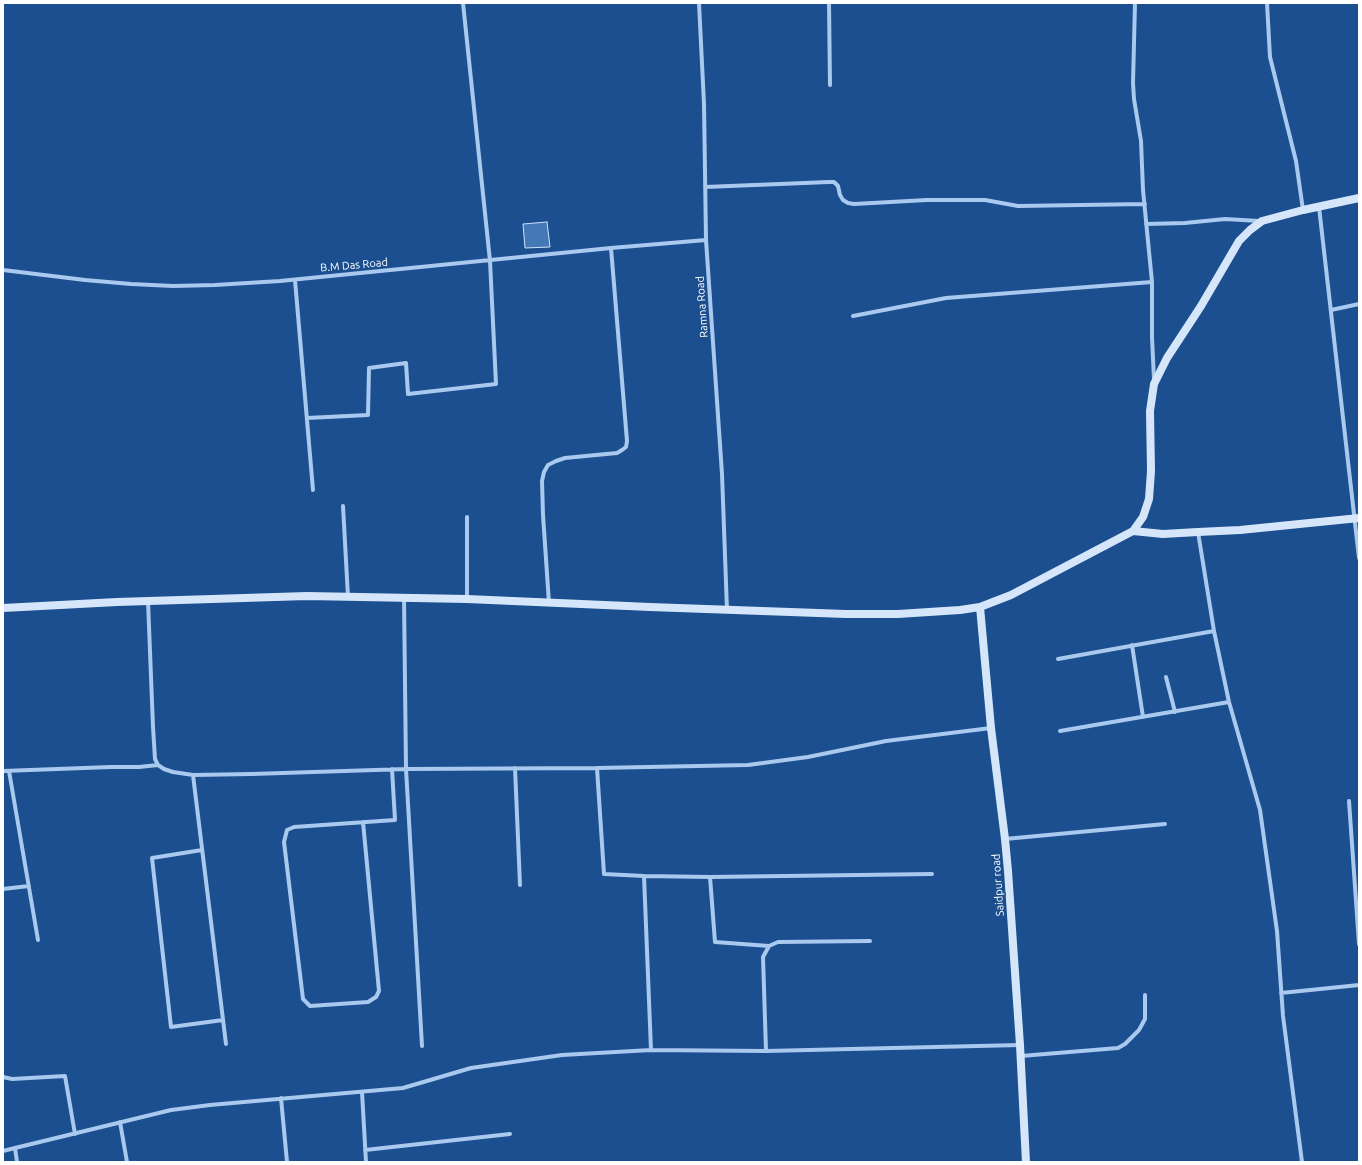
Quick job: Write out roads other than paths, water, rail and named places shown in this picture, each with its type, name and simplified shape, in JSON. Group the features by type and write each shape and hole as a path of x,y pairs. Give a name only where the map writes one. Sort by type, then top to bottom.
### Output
{"main road":[{"path":"3,608 148,601 285,597 404,597 727,611 898,614 960,610 980,607 1011,595 1133,531 1144,517 1149,499 1151,471 1150,411 1154,384 1167,358 1201,306 1239,241 1262,221 1303,210 1359,198"},
{"path":"1133,531 1163,534 1198,532 1248,529 1357,518"},
{"name":"Saidpur road","path":"980,607 991,728 1005,838 1021,1056 1026,1162"}],"street":[{"path":"307,418 368,414 369,368 406,363 408,394 496,384 490,261 463,3"},
{"name":"Ramna Road","path":"699,3 704,104 706,240 722,474 727,611"},
{"path":"830,3 830,85"},
{"path":"1136,3 1133,82 1134,99 1141,141 1146,224 1152,282 1154,384"},
{"path":"1268,3 1270,57 1296,161 1303,210"},
{"path":"705,186 834,182 838,186 843,200 854,204 954,200 984,200 1018,206 1145,204"},
{"path":"1320,207 1331,310 1357,518 1359,558"},
{"path":"1146,224 1185,223 1225,219 1262,221"},
{"name":"B.M Das Road","path":"3,270 85,280 173,286 215,285 295,280 611,248 706,240"},
{"path":"549,603 543,515 542,481 544,472 548,465 556,460 617,453 626,447 627,441 611,248"},
{"path":"295,280 314,490"},
{"path":"853,316 946,298 1152,282"},
{"path":"1331,310 1359,304"},
{"path":"343,506 348,597"},
{"path":"467,517 467,599"},
{"path":"1198,532 1214,631 1230,702 1260,810 1277,931 1283,1016 1302,1162"},
{"path":"404,597 406,769 422,1046"},
{"path":"148,601 155,759 158,765 173,772 193,775 392,769 597,768 748,765 808,757 886,741 991,728"},
{"path":"1058,659 1214,631"},
{"path":"1132,645 1144,717"},
{"path":"1166,677 1175,712"},
{"path":"1060,731 1230,702"},
{"path":"3,771 139,767 158,765"},
{"path":"515,768 520,886"},
{"path":"597,768 604,874 710,877 932,874"},
{"path":"363,822 379,991 376,997 368,1002 310,1006 302,999 284,842 287,830 294,827 363,822 395,820 392,769"},
{"path":"10,771 38,940"},
{"path":"193,775 226,1044"},
{"path":"1349,801 1359,944"},
{"path":"1005,838 1165,824"},
{"path":"202,850 152,858 171,1027 223,1020"},
{"path":"644,876 651,1050"},
{"path":"710,877 715,942 769,946 778,942 870,941"},
{"path":"3,889 29,886"},
{"path":"766,1051 763,957 769,946"},
{"path":"1281,993 1359,985"},
{"path":"1021,1056 1118,1048 1125,1044 1139,1030 1145,1020 1145,995"},
{"path":"3,1151 171,1110 281,1098 403,1088 471,1068 562,1055 651,1050 766,1051 1020,1045"},
{"path":"3,1077 12,1079 65,1076 75,1134"},
{"path":"362,1092 366,1162"},
{"path":"281,1098 287,1162"},
{"path":"120,1122 127,1162"},
{"path":"365,1150 510,1134"},
{"path":"15,1148 18,1162"}]}
